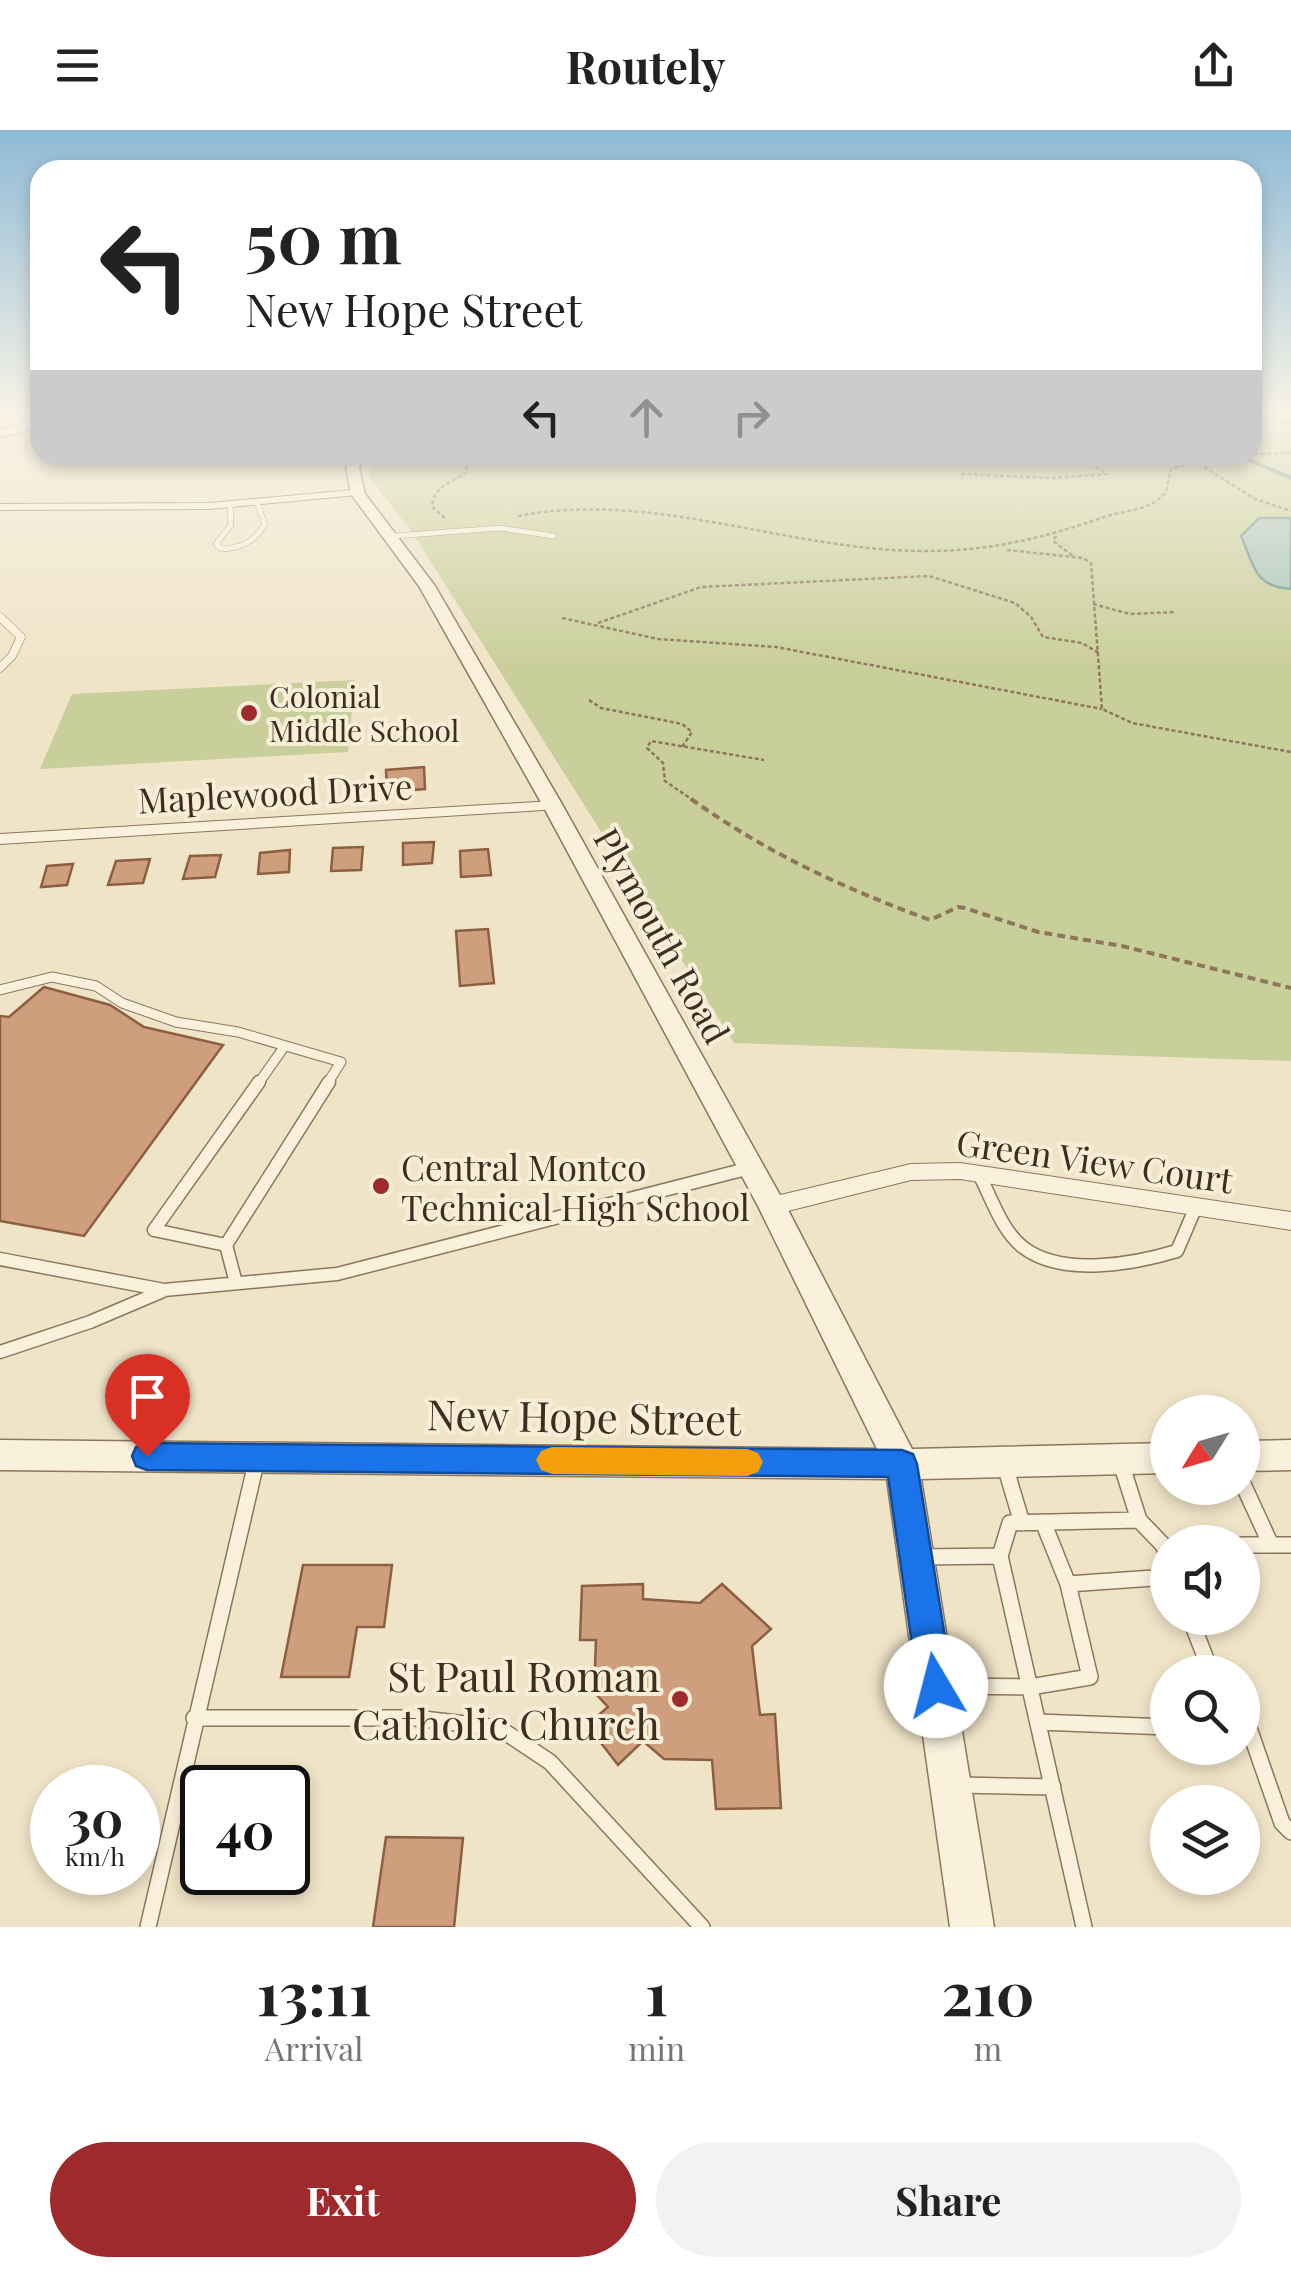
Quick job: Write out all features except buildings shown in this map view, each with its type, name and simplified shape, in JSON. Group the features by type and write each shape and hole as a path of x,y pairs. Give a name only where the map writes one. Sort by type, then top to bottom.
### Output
{"street":[{"path":"0,507 230,505 306,498"},
{"name":"Plymouth Road","path":"358,498 394,536 442,607 520,756 553,806 772,1206 902,1464 972,1927"},
{"name":"Maplewood Drive","path":"0,839 553,806"},
{"name":"Green View Court","path":"772,1206 911,1172 979,1174 1291,1222"},
{"name":"New Hope Street","path":"0,1455 902,1464 1150,1458"},
{"path":"1260,1456 1291,1455"}],"lane":[{"path":"230,505 230,525 216,544 222,549 244,546 262,532 264,524 257,503"},
{"path":"394,536 500,528 554,536"},
{"path":"0,617 20,637 12,656 0,668"},
{"path":"0,990 52,978 96,986 122,1004 176,1022 238,1032 341,1062 226,1245 236,1284"},
{"path":"226,1245 154,1230 284,1047"},
{"path":"0,1259 164,1290 337,1274 751,1168"},
{"path":"979,1174 1021,1247 1057,1262 1152,1260 1177,1251 1195,1208"},
{"path":"0,1352 90,1322 164,1290"},
{"path":"148,1927 258,1457"},
{"path":"1120,1459 1138,1520 1150,1532"},
{"path":"1004,1462 1022,1523"},
{"path":"1252,1505 1270,1545"},
{"path":"1084,1927 1000,1556 1010,1523 1138,1520"},
{"path":"936,1686 1030,1687 1090,1677 1068,1584 1043,1522"},
{"path":"1260,1545 1291,1546"},
{"path":"916,1557 1000,1556"},
{"path":"1068,1584 1150,1578"},
{"path":"194,1718 415,1718 498,1728 550,1762 702,1927"},
{"path":"1038,1722 1150,1726"},
{"path":"1260,1765 1282,1823 1291,1832"},
{"path":"950,1785 1053,1787"}],"path":[{"path":"432,498 432,508 448,519"},
{"path":"1002,550 1056,536 1161,498"},
{"path":"1255,498 1291,511"},
{"path":"512,517 554,509 655,512 874,550 1002,550 1076,557"},
{"path":"1056,536 1053,540 1060,549 1091,563 1102,709"},
{"path":"598,623 701,587 929,576 1014,603 1031,617 1043,638 1082,643 1100,653"},
{"path":"1093,604 1130,614 1176,612"},
{"path":"562,618 658,638 776,647 1102,709 1132,723 1291,752"},
{"path":"589,700 601,708 682,724 692,732 682,747"},
{"path":"764,760 651,742 647,748 663,763 665,781 721,820 838,886 930,920 950,910 966,908 1038,932 1122,946 1291,988"}],"green space":[{"path":"385,498 1291,498 1291,1061 734,1043 414,535"},
{"path":"355,680 348,752 40,769 72,694"}],"water":[{"path":"1259,518 1291,518 1291,589 1269,584 1253,565 1241,536"}],"slow traffic":[{"path":"552,1460 747,1462"}],"place":[{"name":"Colonial Middle School","path":"249,713"},
{"name":"Central Montco Technical High School","path":"381,1186"},
{"name":"St Paul Roman Catholic Church","path":"680,1699"}],"route":[{"path":"147,1456 902,1464 936,1686"}]}
